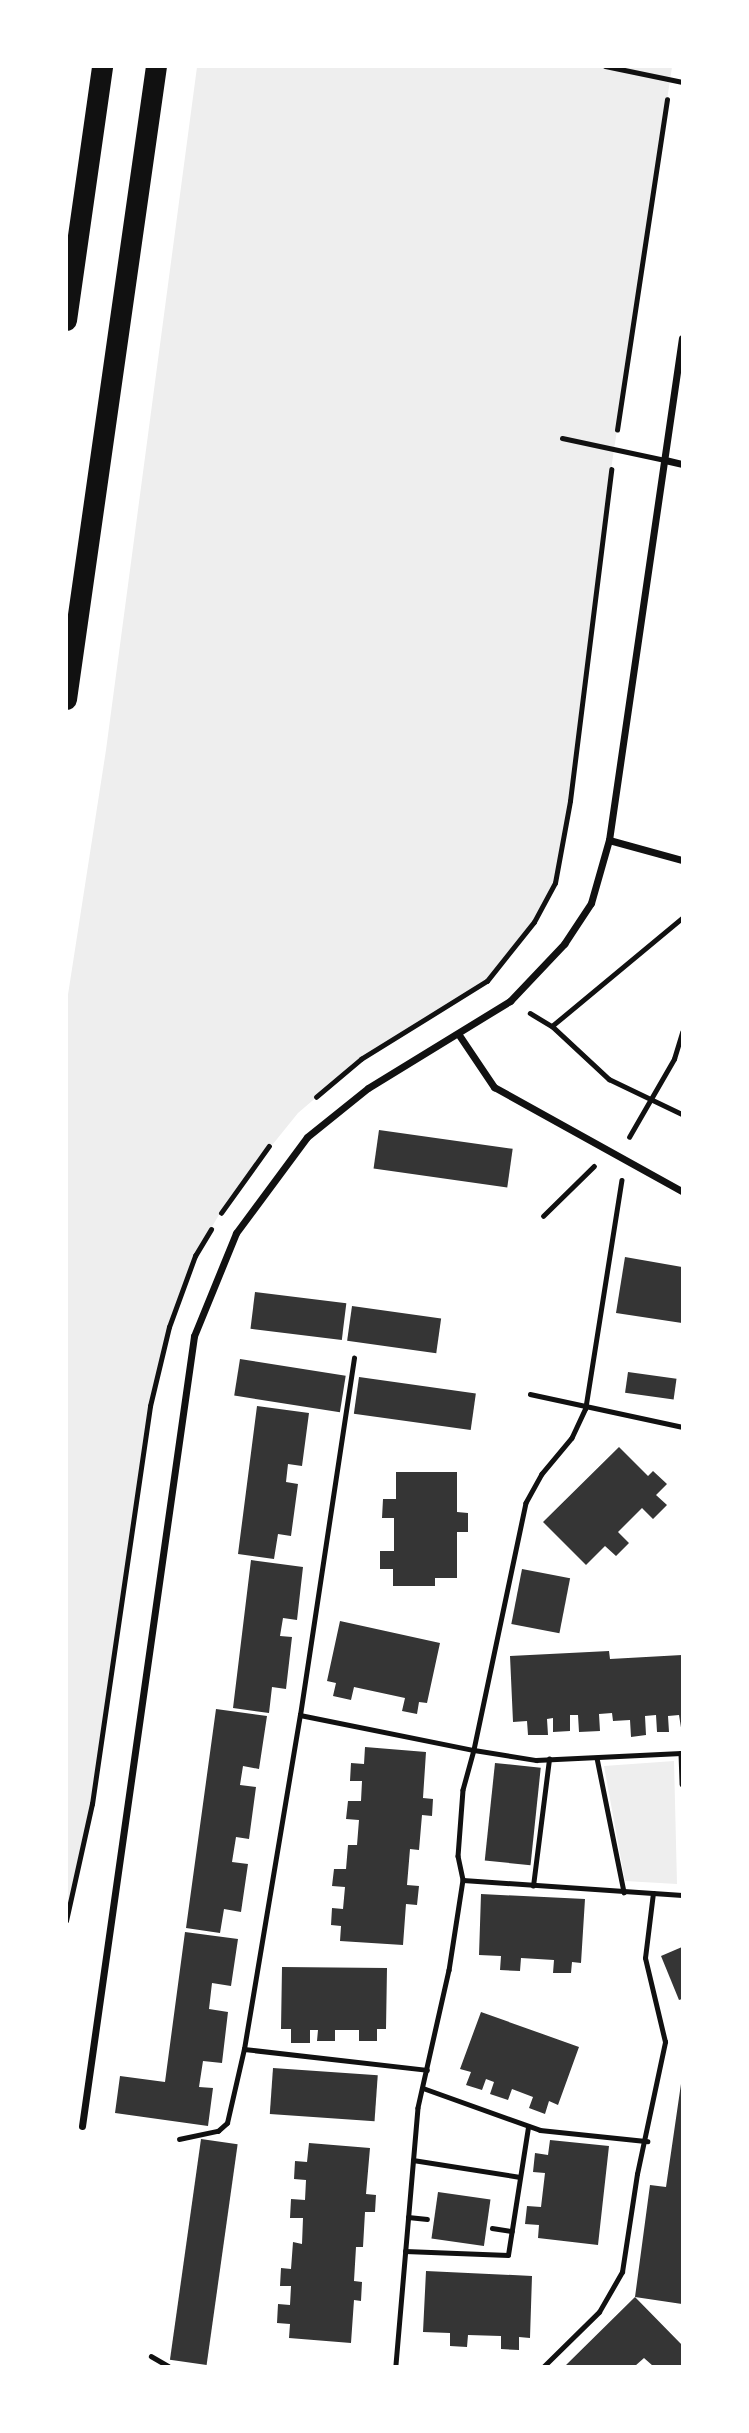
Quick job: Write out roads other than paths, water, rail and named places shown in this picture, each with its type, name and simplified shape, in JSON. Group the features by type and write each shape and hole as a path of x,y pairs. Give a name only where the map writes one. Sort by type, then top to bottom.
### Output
{"highway":[{"path":"66,320 102,66"},
{"path":"66,699 156,66"}],"street":[{"path":"82,2126 194,1336 236,1233 307,1137 369,1088 459,1035 510,1001 579,923 601,878 609,840 682,338"},
{"path":"665,460 682,464"},
{"path":"609,840 682,860"},
{"path":"459,1035 494,1087 604,1151 682,1191"}],"lane":[{"path":"605,66 682,82"},
{"path":"562,438 665,460"}]}
